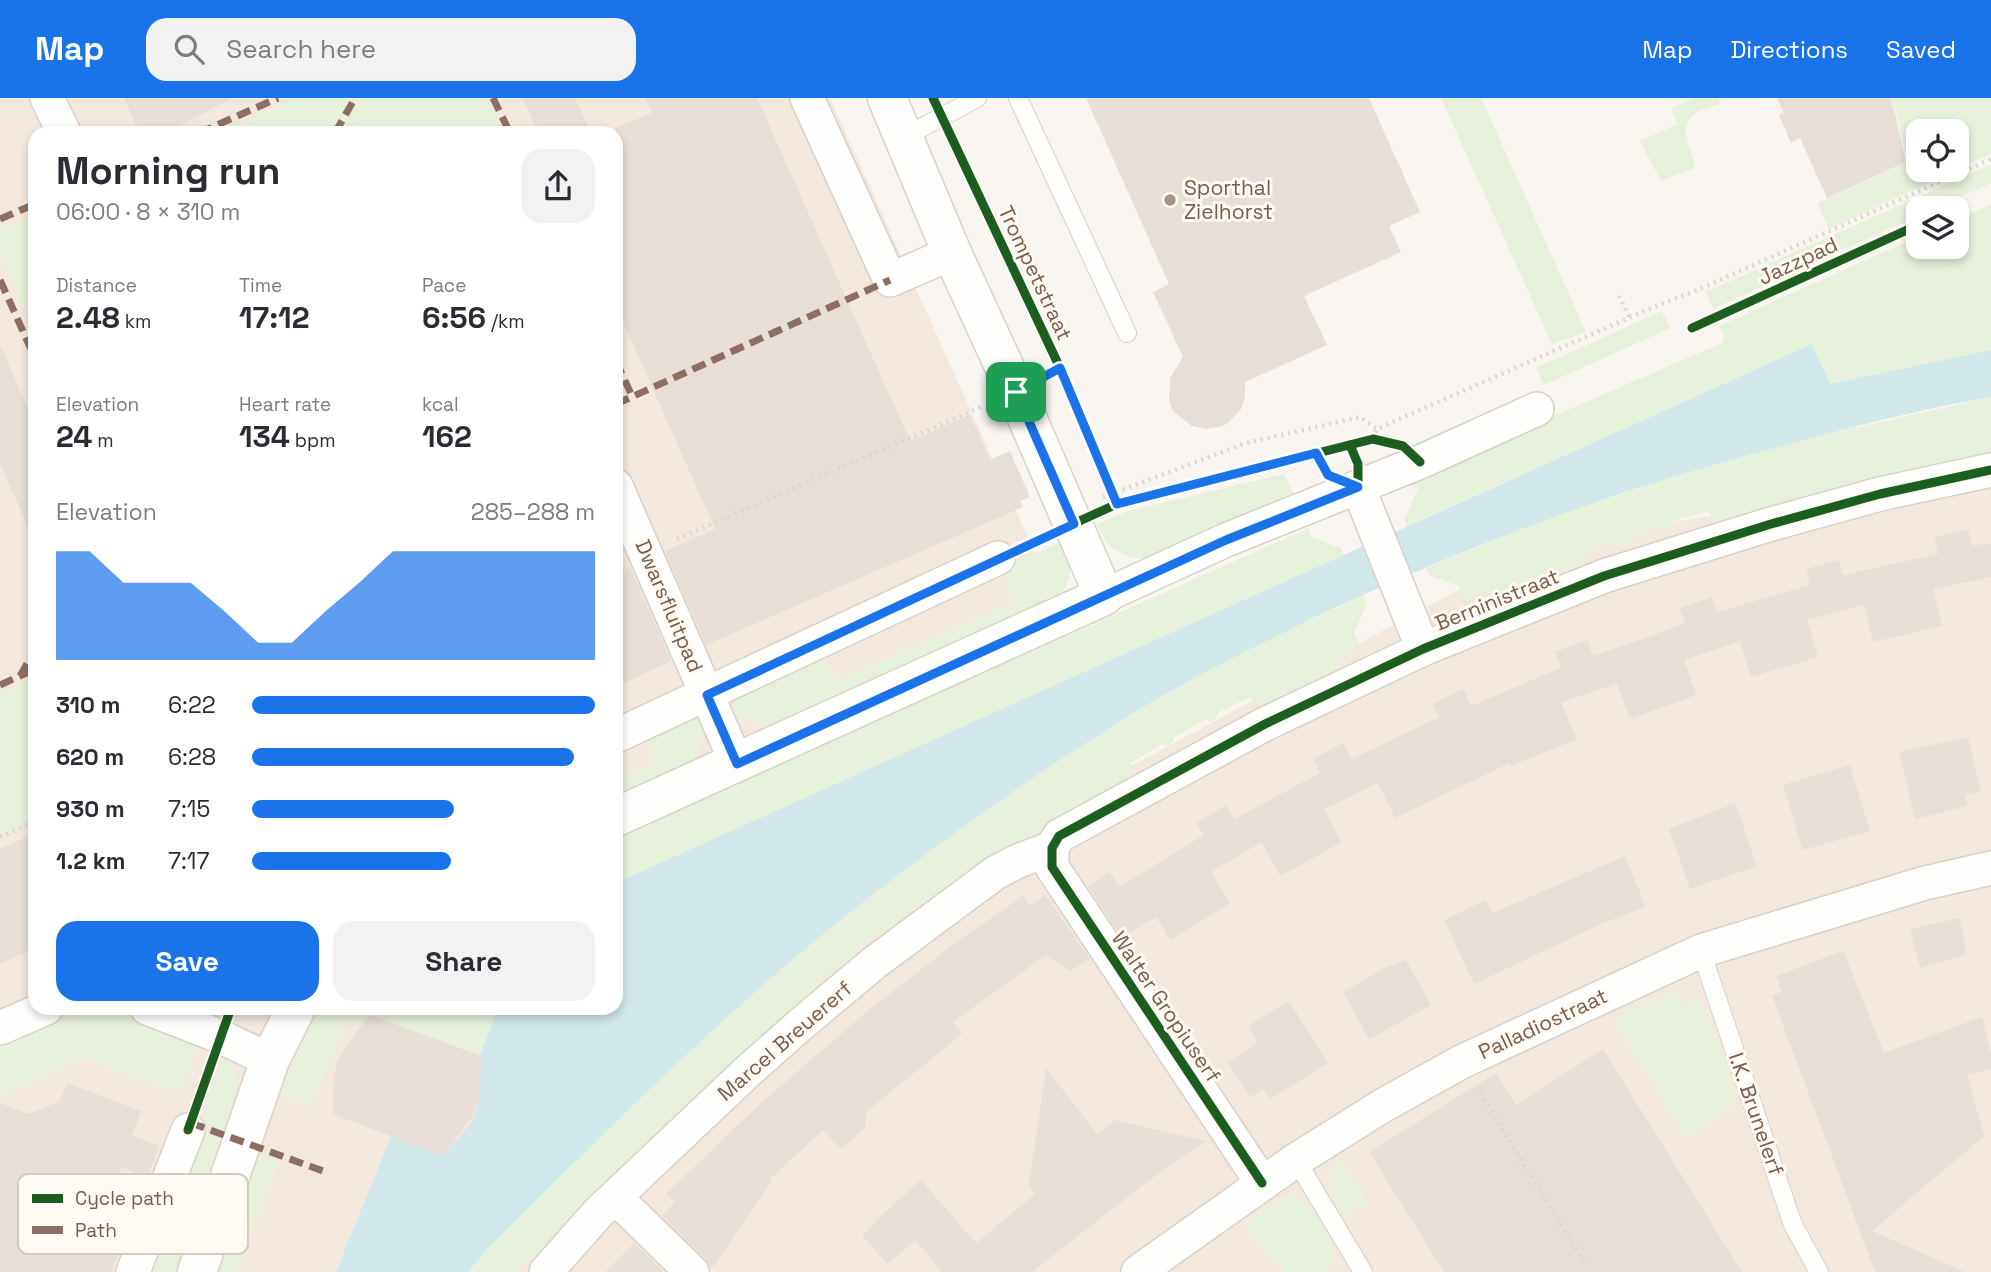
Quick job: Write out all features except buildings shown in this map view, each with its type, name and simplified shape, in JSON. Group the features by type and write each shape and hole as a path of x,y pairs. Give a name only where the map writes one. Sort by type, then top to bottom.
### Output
{"street":[{"path":"47,98 61,126"},
{"path":"807,98 890,281 952,253"},
{"path":"887,98 952,253 1016,392 1104,596"},
{"path":"623,814 1226,540 1420,462 1537,408"},
{"name":"Berninistraat","path":"1052,848 1059,836 1265,724 1423,649 1604,576 1771,524 1880,494 1991,470"},
{"name":"Berninistraat","path":"1358,487 1423,649"},
{"name":"Dwarsfluitpad","path":"623,501 737,764"},
{"path":"623,733 998,558"},
{"name":"Walter Gropiuserf","path":"1052,848 1052,867 1262,1183"},
{"name":"Marcel Breuererf","path":"546,1272 598,1213 747,1072 874,963 995,873 1052,848"},
{"name":"Palladiostraat","path":"1138,1272 1296,1160 1382,1106 1461,1062 1701,951 1925,883 1991,868"},
{"path":"0,1028 30,1015"},
{"path":"165,1015 270,1060"},
{"path":"231,1174 270,1060 292,1015"},
{"path":"171,1174 188,1130"},
{"path":"616,1198 692,1272"},
{"path":"133,1272 140,1254"},
{"path":"197,1272 203,1254"}],"lane":[{"path":"904,137 977,98"},
{"path":"1018,98 1127,333"},
{"name":"I.K. Brunelerf","path":"1701,951 1793,1225 1819,1272"},
{"path":"1296,1160 1363,1272"}],"path":[{"path":"1619,296 1630,317"},
{"path":"646,552 1016,392 1060,368"},
{"path":"1358,487 1358,464 1350,445 1373,439 1403,446 1420,462"},
{"path":"1074,524 1117,504 1107,481"},
{"path":"0,837 28,824"},
{"path":"1461,1062 1584,1262"}],"shaded area":[{"path":"0,98 830,98 1131,766 1546,543 1991,470 1991,1272 0,1272"}],"green space":[{"path":"298,98 487,98 500,126 235,126"},
{"path":"1441,98 1481,98 1586,332 1552,344"},
{"path":"1693,98 1718,98 1721,104 1700,111 1687,124 1687,140 1694,168 1661,181 1640,141 1678,124 1671,108"},
{"path":"1889,98 1991,98 1991,154 1969,164 1969,119 1906,119 1906,157 1897,114"},
{"path":"1906,162 1906,182 1931,182 1829,229 1817,203"},
{"path":"1991,164 1991,183 1962,196 1920,196 1951,182 1969,182 1969,174"},
{"path":"1906,202 1906,221 1713,309 1706,292"},
{"path":"1991,204 1991,350 1830,385 1812,344 1407,526 1405,518 1418,488 1408,484 1547,419 1722,343 1724,337 1719,326 1906,242 1906,259 1969,259 1969,214"},
{"path":"28,218 28,316 0,253 0,230"},
{"path":"1662,311 1670,328 1544,385 1536,368"},
{"path":"1991,397 1991,453 1846,485 1716,521 1708,511 1675,521 1674,527 1664,531 1659,527 1630,536 1629,543 1617,546 1613,542 1585,552 1584,564 1489,603 1483,593 1463,600 1458,586 1429,575 1426,568 1546,519 1707,466 1822,435"},
{"path":"1284,474 1295,496 1162,556 1132,558 1105,541 1097,524 1125,512"},
{"path":"1309,528 1311,537 1341,548 1344,555 623,880 623,834"},
{"path":"1066,540 1070,557 1069,579 1057,600 767,731 736,714 734,703 738,695 825,657 838,681 1013,602 1003,568"},
{"path":"1363,595 1367,603 1354,634 1360,644 1339,657 1342,666 1260,706 1250,697 1219,712 1210,722 1206,719 1175,737 1167,746 1162,744 1131,763 1131,776 929,907 922,901 893,923 893,929 887,933 880,932 854,953 855,958 849,964 842,962 815,984 819,993 606,1190 598,1185 574,1212 575,1215 568,1222 563,1222 541,1246 541,1252 535,1259 529,1258 518,1272 468,1272 486,1250 669,1069 733,1011 887,885 993,806 1160,697 1235,656"},
{"path":"27,682 28,823 0,835 0,694"},
{"path":"692,718 696,719 703,729 698,762 623,796 623,778 655,763 646,740"},
{"path":"1682,989 1679,1004 1691,1007 1696,994 1702,1001 1737,1093 1732,1108 1686,1137 1615,1022 1620,1015"},
{"path":"81,1015 129,1015 199,1044 180,1093 84,1058 0,1096 0,1048 57,1022"},
{"path":"317,1015 370,1015 360,1027 346,1022 311,1106 281,1095 300,1045"},
{"path":"370,1015 495,1015 480,1056"},
{"path":"224,1057 235,1075 238,1093 228,1131 202,1122 207,1109 204,1107"},
{"path":"199,1131 224,1141 211,1174 183,1174"},
{"path":"260,1153 279,1160 248,1243 248,1189"},
{"path":"1342,1159 1367,1202 1346,1216 1333,1195 1329,1179 1335,1165"},
{"path":"1292,1195 1307,1204 1327,1233 1334,1261 1326,1272 1284,1272 1247,1230 1252,1219 1265,1208"},
{"path":"152,1254 181,1254 174,1272 145,1272"},
{"path":"226,1254 244,1254 237,1272 220,1272"}],"water":[{"path":"1812,344 1830,384 1991,350 1991,397 1907,414 1708,466 1592,503 1478,546 1366,593 1162,696 1016,789 825,932 676,1064 486,1250 468,1272 336,1272 391,1136 443,1156 472,1122 478,1106 480,1056 495,1015 623,1015 623,880"}],"marked path":[{"path":"215,126 278,98"},
{"path":"339,126 355,98"},
{"path":"493,98 507,126"},
{"path":"0,219 28,207"},
{"path":"0,280 28,342"},
{"path":"623,401 890,280"},
{"path":"623,376 632,396"},
{"path":"20,676 28,662"},
{"path":"0,685 28,672"},
{"path":"191,1123 323,1171"}],"cycle path":[{"name":"Trompetstraat","path":"933,98 1060,368 1117,504"},
{"name":"Jazzpad","path":"1692,328 1906,230"},
{"path":"998,558 1117,504 1373,439 1403,446 1420,462"},
{"path":"1316,453 1328,475 1358,487 1358,464 1350,445"},
{"path":"1262,1183 1052,867 1052,848 1059,836 1265,724 1423,649 1604,576 1771,524 1880,494 1991,470"},
{"path":"188,1130 229,1015"}],"place":[{"name":"Sporthal Zielhorst","path":"1170,200"}],"route":[{"path":"1060,368 1117,504 1316,453 1328,475 1358,487 1226,540 737,764 707,695 1074,524 1016,392 1060,368"}]}
